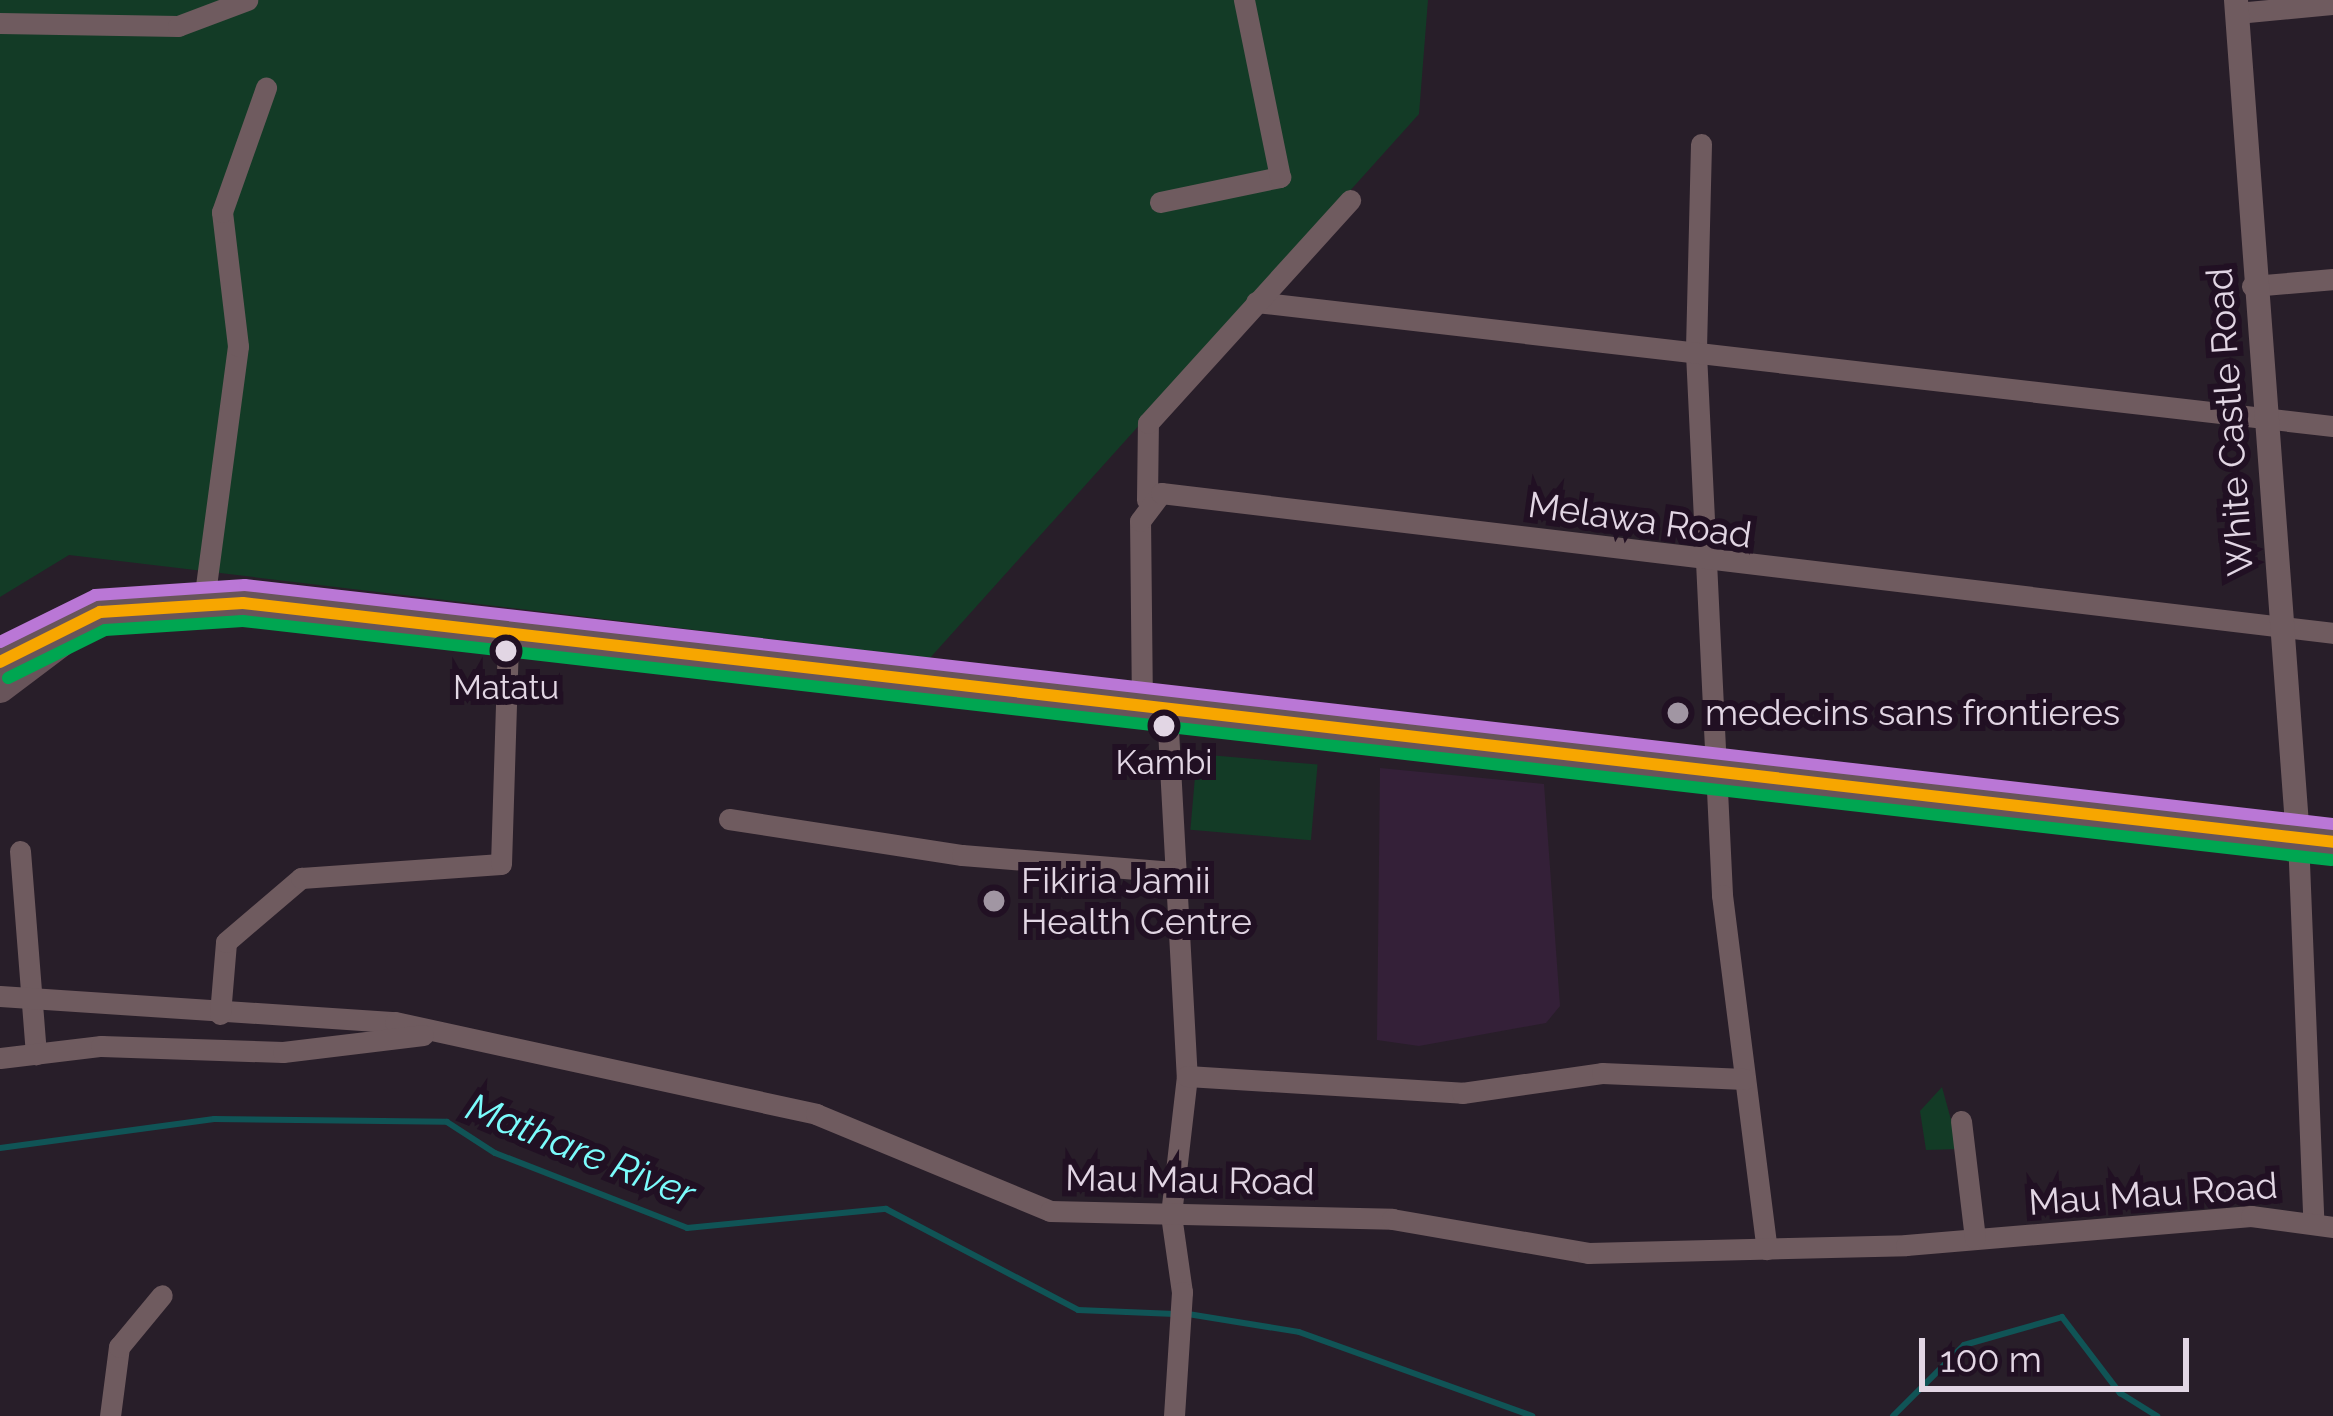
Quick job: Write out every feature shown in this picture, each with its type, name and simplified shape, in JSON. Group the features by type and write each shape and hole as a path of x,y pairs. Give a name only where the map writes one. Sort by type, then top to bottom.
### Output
{"main road":[{"path":"1,659 67,624 146,604 204,601 2333,842"},
{"path":"0,688 45,652 146,604"}],"street":[{"path":"0,23 178,26 247,0"},
{"path":"1160,202 1280,177 1244,0"},
{"path":"2236,6 2333,4"},
{"name":"White Castle Road","path":"2236,6 2252,286 2298,838"},
{"path":"204,601 238,346 222,212 266,88"},
{"path":"1701,144 1696,353 1716,774 1745,1078 1767,1249"},
{"path":"1174,1416 1183,1364 1182,1292 1171,1215 1187,1076 1173,872 1155,709 1148,423 1350,200"},
{"path":"2252,286 2333,279"},
{"path":"1256,302 2333,426"},
{"name":"Melawa Road","path":"1148,500 1332,511 1706,565 2333,633"},
{"path":"220,1014 226,942 301,878 501,864 508,639"},
{"path":"729,819 1173,872"},
{"path":"2298,838 2323,1042 2323,1223"},
{"path":"20,851 36,1054"},
{"name":"Mau Mau Road","path":"0,996 220,1014 318,1013 433,1034 816,1114 1050,1211 1392,1219 1565,1252 1767,1249 2323,1223"},
{"path":"0,1058 283,1052 433,1034"},
{"path":"1187,1076 1462,1093 1602,1073 1745,1078"},
{"path":"1961,1121 1975,1238"},
{"path":"110,1416 119,1347 162,1295"}],"shaded area":[{"path":"1380,768 1544,784 1560,1006 1546,1023 1419,1046 1377,1040"}],"green space":[{"path":"0,0 1428,0 1419,114 930,658 69,555 0,597"},
{"path":"1197,754 1318,765 1311,840 1190,830"},
{"path":"1942,1087 1959,1149 1926,1150 1920,1111"}],"waterway":[{"name":"Mathare River","path":"0,1148 214,1119 447,1122 495,1153 687,1228 886,1209 1078,1310 1175,1314"},
{"name":"Mathare River","path":"1188,1314 1299,1332 1532,1416"},
{"name":"Mathare River","path":"1893,1416 1964,1345 2062,1317 2120,1393 2157,1416"}],"transit line":[{"path":"0,642 95,595 245,585 2333,824"},
{"path":"0,662 100,612 243,603 2333,842"},
{"path":"8,678 105,630 243,621 2331,860"}],"place":[{"name":"Matatu","path":"506,651"},
{"name":"medecins sans frontieres","path":"1678,713"},
{"name":"Kambi","path":"1164,726"},
{"name":"Fikiria Jamii Health Centre","path":"994,901"}]}
